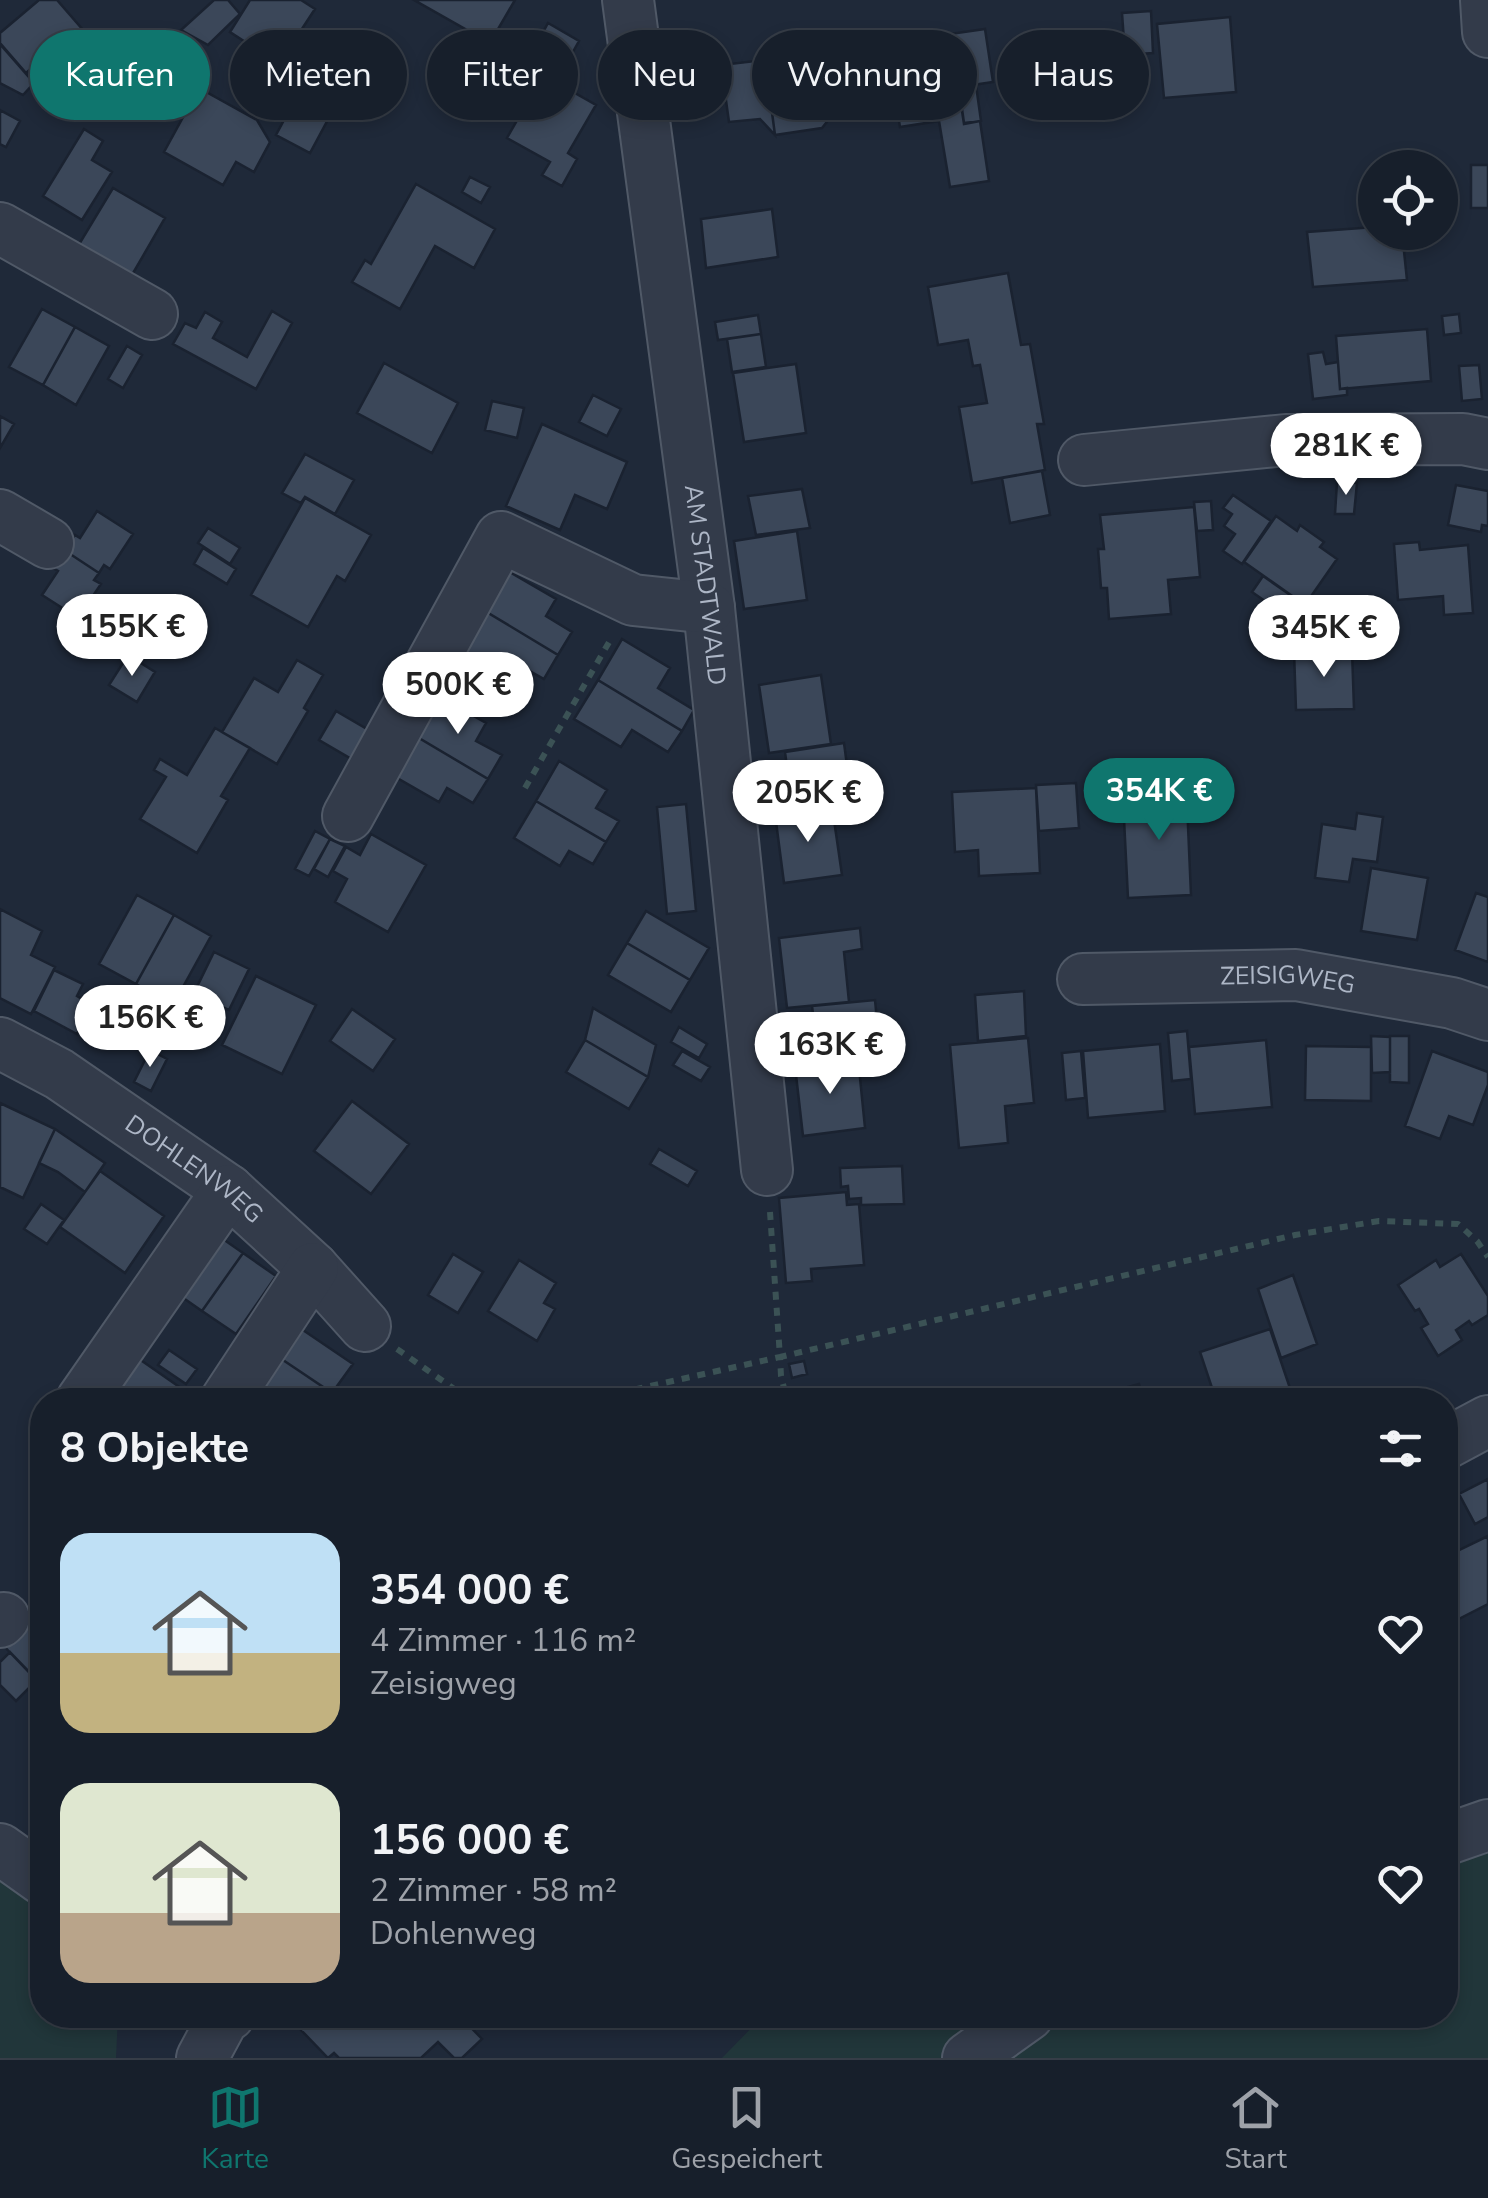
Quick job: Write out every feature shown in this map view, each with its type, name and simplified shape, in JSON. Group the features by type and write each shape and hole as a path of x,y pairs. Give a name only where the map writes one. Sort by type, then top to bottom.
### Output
{"street":[{"name":"AM STADTWALD","path":"628,0 709,608 767,1170"},
{"path":"1486,0 1488,32"},
{"path":"0,228 152,314"},
{"path":"1084,460 1286,440 1463,438 1488,444"},
{"path":"0,515 48,543"},
{"path":"348,816 500,537 633,600 709,608"},
{"name":"ZEISIGWEG","path":"1083,979 1296,976 1452,1002 1488,1015"},
{"name":"DOHLENWEG","path":"0,1043 59,1074 228,1190 313,1268 365,1326"},
{"path":"90,1388 228,1190"},
{"path":"234,1388 313,1268"},
{"path":"1458,1437 1488,1420"},
{"path":"1458,1835 1488,1825"},
{"path":"0,1849 30,1870"},
{"path":"968,2058 1010,2028"}],"path":[{"path":"525,788 633,600"},
{"path":"767,1170 784,1388"},
{"path":"640,1388 1295,1235 1379,1221 1458,1224 1488,1258"},
{"path":"365,1326 453,1388"}],"green space":[{"path":"1488,1839 1488,2058 722,2058 751,2028 1458,2028 1458,1846"},
{"path":"0,1880 30,1902 30,2028 117,2028 116,2058 0,2058"}],"building":[{"path":"39,0 57,0 83,30 30,30 30,70 26,73 0,43 0,33"},
{"path":"214,0 228,0 240,14 210,43 210,30 181,30"},
{"path":"250,0 301,0 315,9 301,30 231,30"},
{"path":"414,0 515,0 498,30 467,30"},
{"path":"1151,11 1153,53 1149,53 1149,30 1123,30 1122,13"},
{"path":"1230,17 1236,92 1164,98 1157,24"},
{"path":"985,29 993,82 977,84 977,30"},
{"path":"0,44 30,78 30,87 23,95 0,83"},
{"path":"752,61 752,120 729,122 732,64"},
{"path":"977,92 981,121 964,120 977,120"},
{"path":"210,94 230,105 230,120 257,120 270,142 254,172 236,162 223,185 164,152 182,120 210,120"},
{"path":"578,95 596,105 568,153 577,159 562,186 542,175 550,162 507,138 517,120 578,120"},
{"path":"0,110 20,121 6,147 0,144"},
{"path":"284,120 328,120 310,153 276,135"},
{"path":"761,120 773,120 775,135"},
{"path":"773,120 828,120 822,128 775,135"},
{"path":"899,120 963,120 964,124 980,121 989,181 950,187 939,121 900,127"},
{"path":"84,129 103,141 92,160 112,172 82,220 43,196"},
{"path":"1471,165 1488,165 1488,208 1471,208"},
{"path":"470,177 490,187 481,203 462,192"},
{"path":"416,184 495,229 474,268 435,246 400,309 352,282 365,260 371,264"},
{"path":"113,188 165,218 125,287 72,256"},
{"path":"772,209 778,257 706,268 701,219"},
{"path":"1358,228 1358,250 1404,250 1407,280 1313,287 1307,232"},
{"path":"1008,273 1021,345 1030,344 1044,424 1037,424 1045,470 972,483 959,407 987,403 980,365 973,366 968,340 938,345 928,287"},
{"path":"42,309 75,327 43,385 9,367"},
{"path":"272,311 292,323 256,389 173,344 185,323 196,328 205,312 222,322 213,338 247,357"},
{"path":"1459,314 1461,333 1444,335 1442,316"},
{"path":"758,315 761,334 718,340 715,322"},
{"path":"75,327 109,346 76,405 43,385"},
{"path":"1427,329 1431,381 1340,389 1336,336"},
{"path":"761,334 766,367 732,372 727,339"},
{"path":"127,346 142,355 123,388 108,379"},
{"path":"1323,352 1326,364 1338,362 1340,389 1347,388 1347,395 1313,399 1308,354"},
{"path":"384,363 458,403 432,453 357,413"},
{"path":"796,364 806,433 744,442 733,373"},
{"path":"1479,365 1482,399 1462,401 1459,366"},
{"path":"593,395 621,409 607,436 579,422"},
{"path":"492,401 524,408 517,438 485,430"},
{"path":"0,416 14,424 0,448"},
{"path":"542,424 627,462 607,509 575,495 560,530 506,506"},
{"path":"305,454 354,480 335,514 305,497 301,503 282,493"},
{"path":"1042,471 1050,515 1010,523 1002,478"},
{"path":"1337,482 1357,483 1354,514 1335,514"},
{"path":"1456,485 1488,491 1488,526 1482,525 1481,532 1448,525"},
{"path":"802,489 810,528 756,535 748,496"},
{"path":"1233,495 1271,521 1242,564 1223,551 1235,534 1224,526 1232,514 1223,508"},
{"path":"305,498 371,535 345,581 337,576 308,627 251,595"},
{"path":"1211,501 1213,530 1197,531 1194,502"},
{"path":"1194,507 1200,577 1168,580 1171,614 1109,619 1107,588 1101,588 1098,549 1104,549 1100,515"},
{"path":"97,511 133,534 110,569 104,565 99,573 64,550 75,535 80,538"},
{"path":"1276,516 1297,531 1300,525 1324,542 1320,547 1337,559 1305,605 1244,562"},
{"path":"208,528 240,548 230,564 198,543"},
{"path":"797,531 807,600 744,609 734,541"},
{"path":"1419,542 1420,550 1468,545 1473,613 1444,615 1443,596 1398,600 1394,544"},
{"path":"203,548 236,569 227,584 194,564"},
{"path":"64,550 99,573 94,580 101,584 78,618 42,595 58,571 53,568"},
{"path":"508,571 556,599 546,616 572,632 558,655 485,611"},
{"path":"1263,576 1309,608 1298,624 1252,592"},
{"path":"485,611 558,655 544,679 517,664 509,678 462,651"},
{"path":"622,639 670,668 658,688 694,710 682,731 598,680"},
{"path":"1352,650 1354,709 1296,710 1294,651"},
{"path":"128,655 155,672 137,702 109,685"},
{"path":"465,655 495,672 474,708 444,691"},
{"path":"297,660 323,675 304,708 308,711 277,764 222,732 254,678 278,692"},
{"path":"821,675 831,744 769,753 759,685"},
{"path":"598,680 682,731 668,752 632,730 621,747 574,719"},
{"path":"438,696 486,723 476,741 502,755 488,779 414,735"},
{"path":"336,711 372,732 355,761 319,740"},
{"path":"215,728 250,748 221,796 228,800 197,853 140,819 166,777 154,770 160,759 187,775"},
{"path":"414,735 488,779 473,803 447,788 439,802 392,775"},
{"path":"844,743 848,773 823,777 827,806 793,811 785,752"},
{"path":"559,761 607,790 596,808 619,821 606,842 536,801"},
{"path":"1186,780 1191,895 1128,898 1124,819 1141,819 1139,783"},
{"path":"1076,783 1079,828 1039,831 1036,785"},
{"path":"1036,788 1040,873 979,876 978,850 955,852 952,792"},
{"path":"536,801 606,842 593,864 569,851 560,866 514,838"},
{"path":"686,804 696,911 667,914 657,807"},
{"path":"832,806 842,875 784,883 775,814"},
{"path":"1357,813 1383,817 1377,862 1353,859 1349,882 1315,878 1322,824 1355,829"},
{"path":"315,831 330,839 309,876 295,869"},
{"path":"371,834 426,865 388,932 335,902 347,879 333,871 346,847 360,855"},
{"path":"330,839 345,846 328,877 314,869"},
{"path":"1371,868 1428,878 1417,940 1361,931"},
{"path":"1476,893 1488,897 1488,962 1455,950"},
{"path":"137,895 174,915 136,984 99,964"},
{"path":"0,909 42,931 31,955 55,967 31,1014 0,998"},
{"path":"646,911 709,948 690,980 627,943"},
{"path":"174,915 211,936 173,1005 136,984"},
{"path":"860,928 862,949 844,952 849,1002 787,1008 779,938"},
{"path":"627,943 690,980 671,1012 608,975"},
{"path":"214,952 249,969 229,1010 194,993"},
{"path":"54,970 83,984 77,996 92,1005 77,1034 34,1011"},
{"path":"256,976 316,1005 282,1074 222,1045"},
{"path":"1024,991 1026,1036 978,1041 975,995"},
{"path":"875,1000 878,1031 854,1033 857,1058 819,1062 812,1006"},
{"path":"593,1008 656,1045 648,1077 585,1040"},
{"path":"352,1009 395,1039 373,1071 330,1041"},
{"path":"679,1027 707,1044 699,1058 671,1042"},
{"path":"1187,1031 1191,1079 1172,1081 1168,1033"},
{"path":"1371,1036 1390,1037 1390,1072 1372,1073"},
{"path":"1390,1036 1409,1036 1409,1083 1390,1082"},
{"path":"1028,1038 1034,1103 1005,1106 1008,1143 959,1148 950,1045"},
{"path":"585,1040 648,1077 629,1109 566,1072"},
{"path":"1266,1040 1272,1107 1195,1114 1189,1047"},
{"path":"1160,1044 1165,1111 1088,1118 1083,1051"},
{"path":"1306,1046 1371,1047 1371,1101 1305,1100"},
{"path":"150,1050 167,1059 151,1091 134,1082"},
{"path":"682,1051 710,1067 701,1081 673,1065"},
{"path":"1081,1051 1085,1098 1066,1100 1062,1053"},
{"path":"1432,1051 1488,1072 1488,1085 1473,1125 1449,1116 1440,1139 1405,1126"},
{"path":"858,1058 865,1128 803,1136 795,1066"},
{"path":"352,1101 409,1144 371,1194 314,1151"},
{"path":"0,1103 55,1129 23,1198 0,1187"},
{"path":"55,1129 105,1163 85,1192 39,1163"},
{"path":"659,1149 697,1171 688,1186 650,1164"},
{"path":"902,1166 904,1204 861,1205 861,1198 849,1199 848,1186 841,1187 840,1168"},
{"path":"100,1171 164,1216 125,1273 60,1227"},
{"path":"846,1192 847,1205 859,1204 864,1265 811,1269 812,1281 786,1283 779,1198"},
{"path":"41,1204 64,1220 47,1244 24,1229"},
{"path":"210,1230 243,1253 202,1311 169,1288"},
{"path":"243,1253 276,1276 236,1334 202,1311"},
{"path":"453,1254 483,1272 458,1313 428,1295"},
{"path":"1461,1254 1488,1296 1488,1315 1456,1330 1462,1340 1438,1356 1421,1328 1428,1324 1398,1285 1436,1260 1440,1267"},
{"path":"519,1260 556,1283 544,1303 555,1309 537,1341 488,1311"},
{"path":"1293,1275 1317,1344 1281,1358 1258,1289"},
{"path":"297,1326 353,1364 336,1388 325,1388 277,1356"},
{"path":"1270,1329 1290,1388 1212,1388 1200,1352"},
{"path":"169,1350 197,1369 186,1384 158,1365"},
{"path":"132,1354 181,1388 114,1388"},
{"path":"277,1356 325,1388 261,1388 256,1385"},
{"path":"804,1361 807,1374 792,1378 789,1364"},
{"path":"1488,1479 1488,1517 1475,1524 1459,1494"},
{"path":"1488,1536 1488,1604 1458,1619 1458,1551"},
{"path":"30,1616 30,1673 1,1643"},
{"path":"10,1652 30,1673 30,1687 16,1701 0,1685 0,1662"},
{"path":"471,2028 482,2039 462,2058 454,2058 438,2042 421,2058 339,2058 334,2053 328,2058 301,2030"}]}
